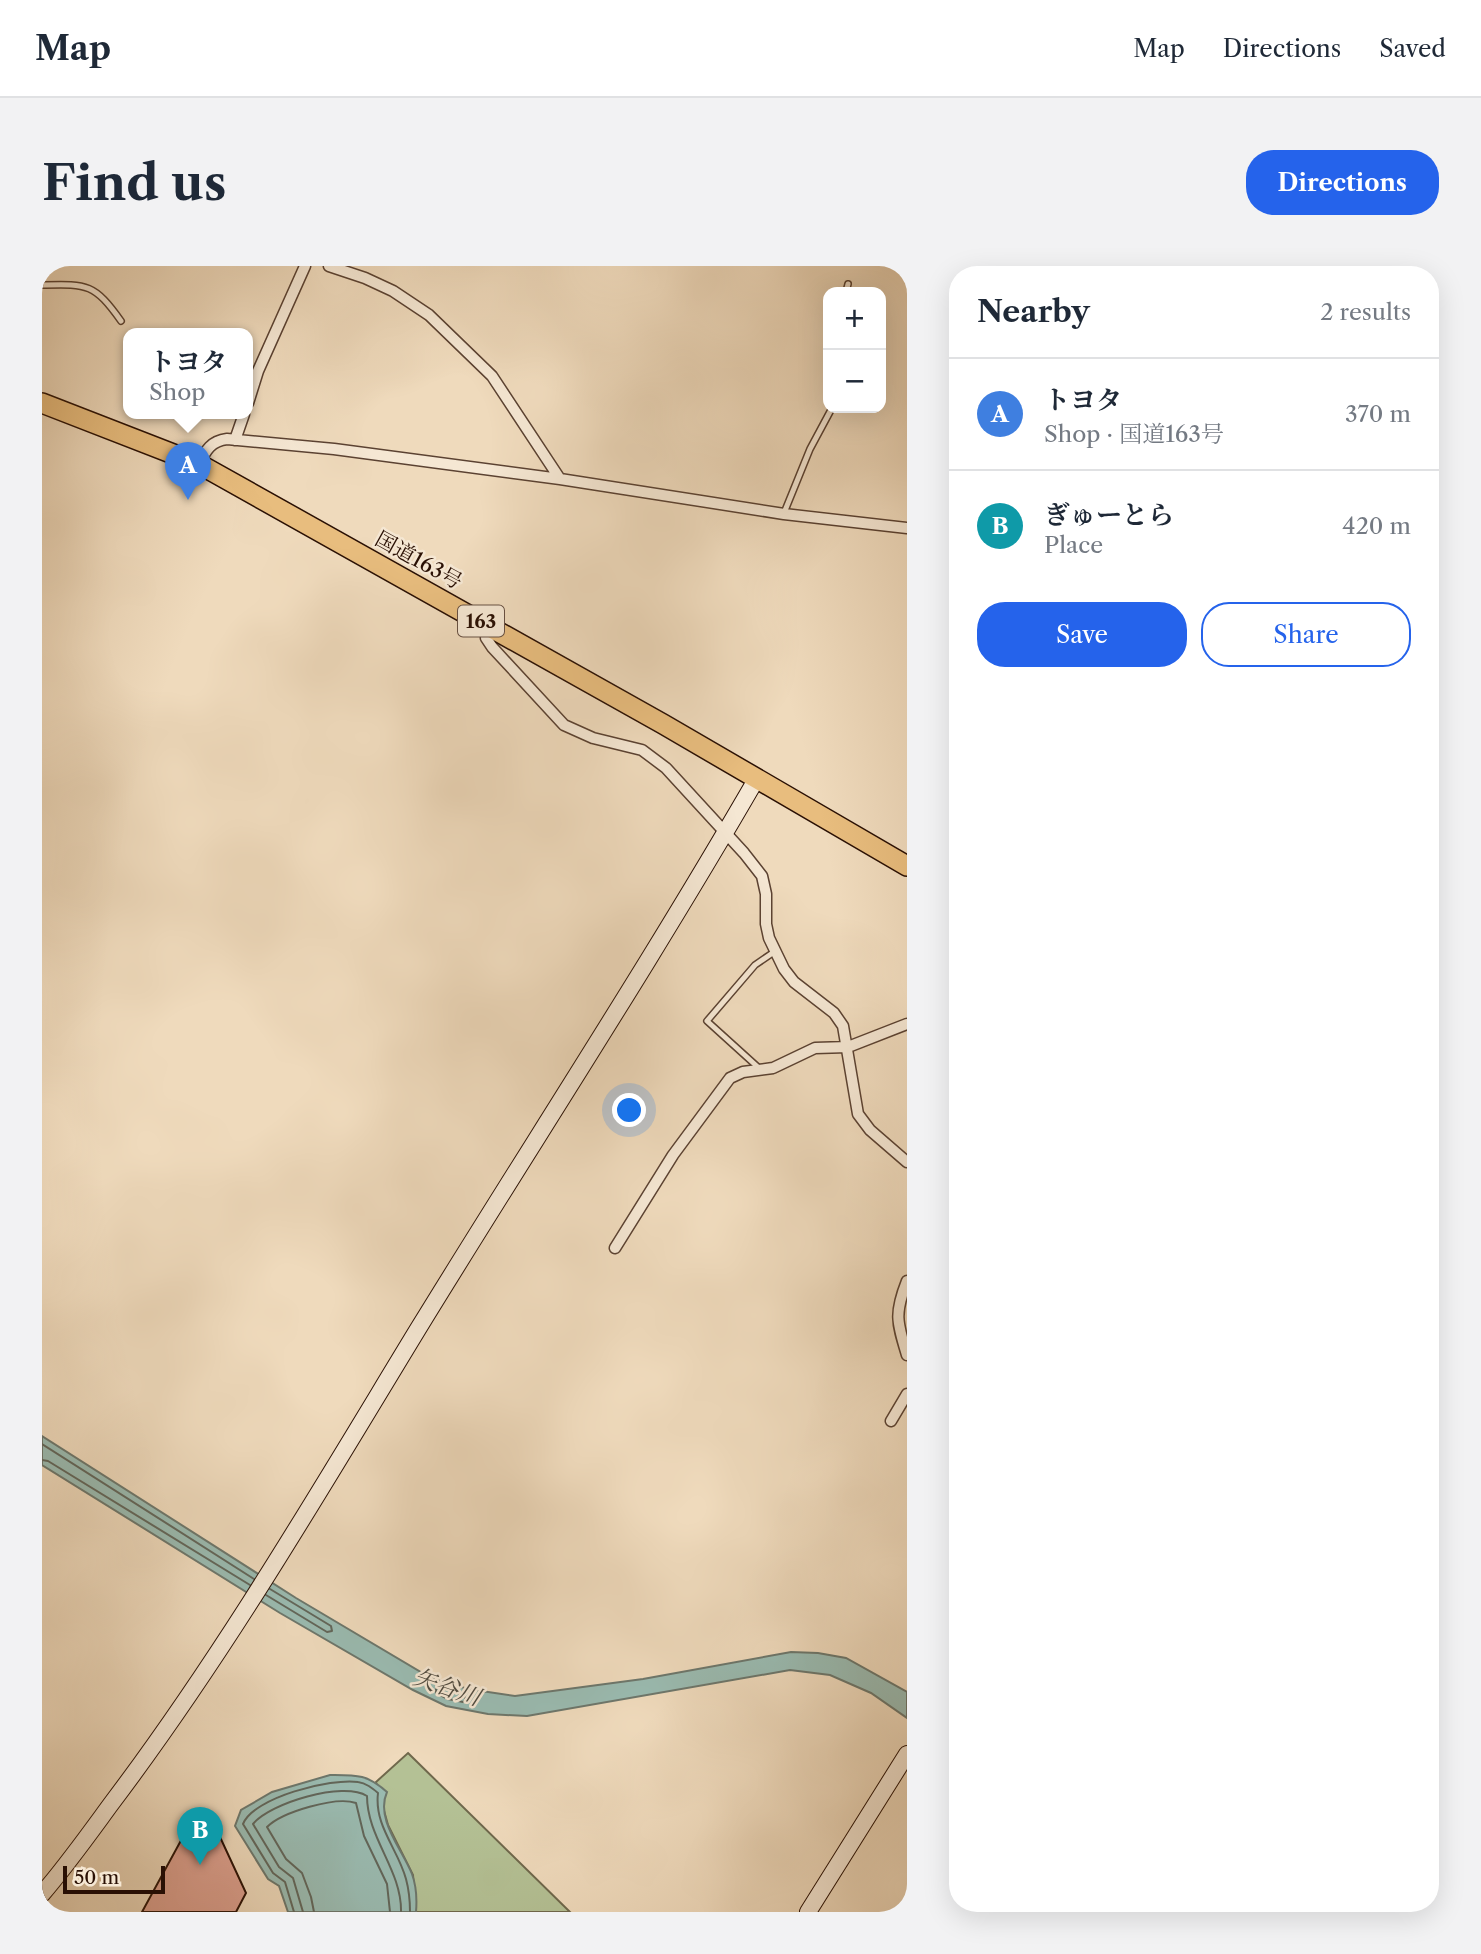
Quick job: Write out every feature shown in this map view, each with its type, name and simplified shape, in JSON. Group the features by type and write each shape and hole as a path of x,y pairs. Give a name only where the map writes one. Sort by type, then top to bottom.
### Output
{"highway":[{"name":"国道163号","path":"42,403 199,464 488,625 907,866"}],"street":[{"path":"253,386 305,266"},
{"path":"329,266 393,291 429,316 492,376 560,479"},
{"path":"235,440 242,419"},
{"path":"199,464 209,446 217,440 235,440 334,449 560,479 784,514 907,528"},
{"path":"488,625 486,638 492,647 564,724 593,738 642,750 666,768 727,831 762,876 766,894 766,924 774,952 794,982 834,1013 843,1026 858,1114 870,1130 907,1162"},
{"path":"42,1894 196,1688 274,1566 508,1182 727,831 757,778"},
{"path":"615,1248 673,1155 730,1078 743,1072 773,1068 815,1048 848,1047 907,1024"},
{"path":"907,1281 897,1306 907,1355"},
{"path":"891,1421 907,1394"},
{"path":"808,1912 907,1754"}],"lane":[{"path":"42,285 73,284 89,287 106,300 121,321"},
{"path":"784,514 810,449 829,413"},
{"path":"761,1071 707,1021 755,965 774,952"}],"green space":[{"path":"408,1753 570,1912 416,1912 413,1875 388,1825 376,1782"}],"water":[{"name":"矢谷川","path":"42,1436 296,1598 431,1678 468,1689 515,1696 643,1679 791,1652 818,1653 846,1658 907,1692 907,1718 871,1693 830,1675 790,1670 527,1716 488,1714 446,1706 413,1690 280,1613 42,1465"},
{"path":"330,1775 361,1777 387,1792 384,1813 391,1834 412,1874 416,1912 288,1912 279,1886 268,1879 235,1826 241,1810 272,1792"}],"building":[{"path":"197,1811 211,1818 214,1826 211,1832 220,1837 246,1893 236,1912 142,1912"}],"place":[{"name":"トヨタ","path":"188,500"},
{"name":"ぎゅーとら","path":"200,1865"}]}
